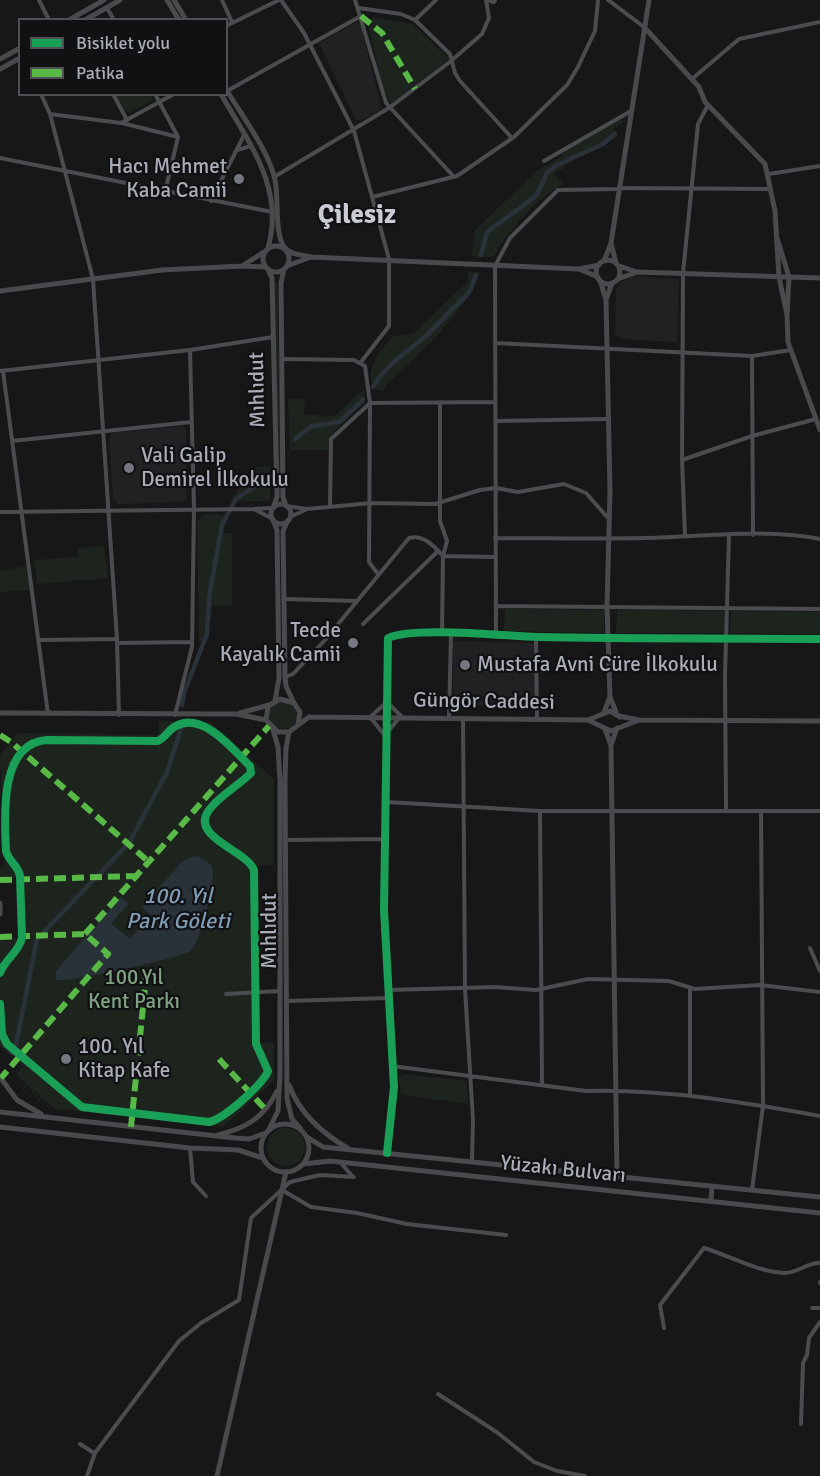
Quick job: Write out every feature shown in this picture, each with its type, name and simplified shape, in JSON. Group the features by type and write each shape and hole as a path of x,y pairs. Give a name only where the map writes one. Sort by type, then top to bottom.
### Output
{"main road":[{"path":"72,18 104,0"},
{"path":"88,18 120,0"},
{"path":"167,0 177,18"},
{"path":"174,0 185,18"},
{"path":"616,1176 611,745 618,727 618,714 610,697 607,607 609,538 606,300 599,279 601,263 611,243 649,0"},
{"path":"645,27 692,78 708,105 739,138 757,153 769,174 779,277 791,350 820,430"},
{"path":"0,59 18,49"},
{"path":"0,69 18,59"},
{"path":"228,92 271,165 279,233 289,258 286,267"},
{"path":"222,96 266,170 272,212 267,249 262,259 266,269"},
{"path":"777,238 789,277 787,315"},
{"path":"611,243 618,264 618,279"},
{"path":"242,266 267,249 284,248 292,253 311,257 495,266 579,269 601,263 618,264 637,273"},
{"path":"0,291 162,270 242,266 276,272 311,257"},
{"name":"Mıhlıdut","path":"286,267 281,283 286,506"},
{"name":"Mıhlıdut","path":"266,269 272,278 277,497 273,508"},
{"path":"579,269 612,283"},
{"path":"606,300 612,283 637,273 820,278"},
{"path":"278,505 286,506 289,519 283,531 285,677 294,703 309,717 290,732 273,730 266,720 266,712 272,702 279,678 277,530 272,519 273,508 278,505"},
{"path":"272,519 282,524 289,519"},
{"path":"610,697 603,714 603,727 611,745"},
{"path":"236,714 286,699 294,703"},
{"path":"298,709 298,724"},
{"path":"588,720 610,711 639,720 820,721"},
{"path":"0,713 236,714 266,720"},
{"name":"Güngör Caddesi","path":"309,717 588,720"},
{"path":"588,720 603,727 618,727 639,720"},
{"name":"Mıhlıdut","path":"268,1131 278,1111 279,1087 280,781 278,747 273,730"},
{"name":"Mıhlıdut","path":"290,732 286,748 285,840 287,1080 289,1110 300,1128"},
{"path":"0,903 0,914"},
{"path":"0,1077 17,1100 45,1116"},
{"path":"287,1080 299,1106 312,1122 350,1150"},
{"path":"214,1136 239,1130 254,1122 267,1109 279,1087"},
{"path":"0,1112 249,1139 284,1123 300,1128 307,1137 309,1150 303,1164 286,1172 274,1169 263,1158 238,1150 190,1148 0,1127"},
{"path":"263,1158 261,1143 268,1131"},
{"name":"Yüzakı Bulvarı","path":"307,1137 323,1147 472,1160 820,1197"},
{"name":"Yüzakı Bulvarı","path":"303,1164 322,1160 820,1213"},
{"path":"217,1476 286,1172"},
{"path":"711,1201 712,1186"}],"street":[{"path":"39,0 47,18"},
{"path":"222,0 232,22"},
{"path":"228,25 280,0 310,44 354,130 389,260 389,326 361,362"},
{"path":"355,0 389,108 454,177"},
{"path":"415,20 436,0"},
{"path":"274,177 389,108 451,61 482,34 489,18 486,0 494,2 495,0"},
{"path":"372,197 454,177 470,169 512,138 567,85 595,31 598,0"},
{"path":"608,0 645,27"},
{"path":"107,7 113,18"},
{"path":"359,8 401,14 415,20 450,54 460,81 512,138"},
{"path":"228,89 361,16"},
{"path":"692,78 739,39 820,22"},
{"path":"42,96 50,114 93,279 117,641 119,715"},
{"path":"114,96 127,120"},
{"path":"156,96 177,137 165,192"},
{"path":"121,123 171,96"},
{"path":"685,536 681,352 683,273 698,124 708,105"},
{"path":"544,161 631,111"},
{"path":"50,114 121,123 177,137"},
{"path":"211,201 244,135"},
{"path":"237,150 251,146"},
{"path":"0,158 272,212"},
{"path":"769,174 820,166"},
{"path":"496,635 495,266 510,238 558,190 771,189"},
{"path":"48,715 1,371 190,351 273,337"},
{"path":"496,343 752,356 791,350"},
{"path":"175,715 192,642 194,508 190,351"},
{"path":"752,356 753,536"},
{"path":"282,359 361,362 365,366 370,403 369,562 378,574"},
{"path":"330,507 331,439 370,403 495,402"},
{"path":"440,403 442,502 440,521 447,541 442,556 442,633"},
{"path":"496,421 608,418"},
{"path":"682,460 752,435 816,418"},
{"path":"12,441 191,422"},
{"path":"286,506 307,510 371,503 442,502 464,493 496,488 518,492 550,485 573,487 586,493 608,518"},
{"path":"0,512 273,508"},
{"path":"254,509 272,519"},
{"path":"289,519 307,510"},
{"path":"495,538 729,535 820,539"},
{"path":"726,809 725,638 729,535"},
{"path":"285,677 293,674 325,640 409,538 418,537 442,556"},
{"path":"363,624 438,551"},
{"path":"442,556 494,557"},
{"path":"285,599 357,601"},
{"path":"496,606 820,609"},
{"path":"387,1153 394,1088 384,910 388,638 402,634 442,633 536,637 820,639"},
{"path":"449,718 451,634"},
{"path":"536,637 537,718"},
{"path":"39,640 192,642"},
{"path":"386,736 370,717 387,702"},
{"path":"386,736 401,717 387,702"},
{"path":"463,718 465,989 471,1078 472,1160"},
{"path":"387,802 540,811 612,809 820,811"},
{"path":"540,811 542,1085"},
{"path":"752,1190 763,1106 760,985 761,811"},
{"path":"285,840 386,839"},
{"path":"810,948 820,972"},
{"path":"388,990 495,987 543,989 588,979 615,979 669,981 690,988 760,985 820,992"},
{"path":"690,988 690,1096"},
{"path":"226,994 280,991"},
{"path":"287,1001 389,998"},
{"path":"392,1066 471,1078 586,1091 614,1090 690,1096 820,1116"},
{"path":"190,1148 193,1182 206,1196"},
{"path":"87,1476 95,1453 178,1341 201,1323 239,1300 251,1218 290,1182 320,1175 354,1178 341,1163"},
{"path":"281,1190 311,1208 357,1213 407,1224 506,1235"},
{"path":"664,1328 660,1305 704,1248 774,1272 801,1270 814,1263 820,1263"},
{"path":"812,1308 820,1308"},
{"path":"801,1424 803,1363 807,1355 809,1338 820,1322"},
{"path":"438,1394 498,1433 534,1462 557,1471 585,1476"},
{"path":"80,1444 95,1453"}],"shaded area":[{"path":"357,22 360,24 381,105 380,110 361,120 356,120 319,43"},
{"path":"634,276 679,279 677,342 623,339 615,335 616,291 620,283"},
{"path":"183,426 186,429 187,499 183,502 118,504 113,499 109,437 113,433"},
{"path":"453,641 535,643 535,707 453,706"}],"green space":[{"path":"373,17 413,24 449,59 391,104 383,88 368,24"},
{"path":"117,96 152,96 154,99 131,112 125,111"},
{"path":"618,120 623,121 622,124 613,129 617,133 605,144 564,165 564,168 554,174 564,185 546,195 524,215 494,257 471,256 475,230 537,171 562,156 561,152"},
{"path":"468,272 481,272 452,318 425,348 385,386 383,392 376,389 372,382 372,368 384,347 393,336 413,334 467,282"},
{"path":"274,282 277,282 282,496 279,496"},
{"path":"364,389 364,402 332,434 327,450 290,450 288,399 305,399 304,415 335,416"},
{"path":"257,467 270,467 270,501 230,501"},
{"path":"204,514 226,515 228,518 223,533 232,533 232,606 212,605 211,620 207,621 204,639 199,643 197,521"},
{"path":"104,546 108,578 37,584 34,560 78,557 77,548"},
{"path":"26,566 30,590 0,592 0,571"},
{"path":"505,609 604,610 604,633 504,631"},
{"path":"617,610 724,611 724,633 616,633"},
{"path":"731,611 820,612 820,634 730,633"},
{"path":"283,701 293,705 297,715 293,725 283,729 273,725 269,715 273,705"},
{"name":"100.Yıl Kent Parkı","path":"159,721 210,722 274,779 274,865 257,866 258,1042 274,1043 274,1080 223,1127 55,1109 42,1098 35,1105 40,1096 38,1094 32,1101 37,1093 35,1091 28,1099 33,1090 31,1088 21,1097 30,1087 28,1085 21,1090 26,1084 16,1074 23,1066 0,1046 0,940 21,938 18,878 0,877 0,868 4,867 0,755 18,733 158,735"},
{"path":"405,1074 467,1081 468,1104 401,1095 399,1077"},
{"path":"286,1128 299,1134 305,1147 299,1160 286,1166 273,1160 267,1147 273,1134"}],"water":[{"name":"100. Yıl Park Göleti","path":"196,856 210,865 213,880 202,927 190,951 123,969 56,980 56,971 121,897 128,904 111,924 130,939 151,915 142,907 147,900 184,860"}],"waterway":[{"path":"481,255 487,232 536,196 547,173 557,165 603,144 615,134"},
{"path":"373,387 388,367 426,336 464,298 470,291 476,275"},
{"path":"295,439 312,426 339,422 363,400"},
{"path":"182,705 184,693 207,634 209,598 222,525 236,499 269,477"},
{"path":"11,1052 16,1045 37,939 129,843 167,772 182,726"}],"marked path":[{"path":"361,16 382,33 415,89"},
{"path":"85,934 269,726"},
{"path":"0,735 11,742 149,862"},
{"path":"0,880 137,876"},
{"path":"0,937 85,934 108,954 1,1078"},
{"path":"131,1127 147,967"},
{"path":"219,1059 266,1110"}],"cycle path":[{"path":"387,1153 394,1087 384,910 388,638 400,634 438,632 538,637 820,639"},
{"path":"0,973 22,938 20,876 6,851 5,818 8,783 20,753 32,744 47,740 158,741 171,729 186,723 197,724 217,734 250,766 251,773 213,805 205,820 206,828 212,836 241,856 254,870 256,1044 268,1071 251,1092 224,1115 209,1122 82,1107 7,1044 2,1034 0,1004"}],"place":[{"name":"Hacı Mehmet Kaba Camii","path":"239,179"},
{"name":"Vali Galip Demirel İlkokulu","path":"129,468"},
{"name":"Tecde Kayalık Camii","path":"353,643"},
{"name":"Mustafa Avni Cüre İlkokulu","path":"465,665"},
{"name":"100. Yıl Kitap Kafe","path":"66,1059"}],"district":[{"name":"Çilesiz","path":"357,216"}]}
